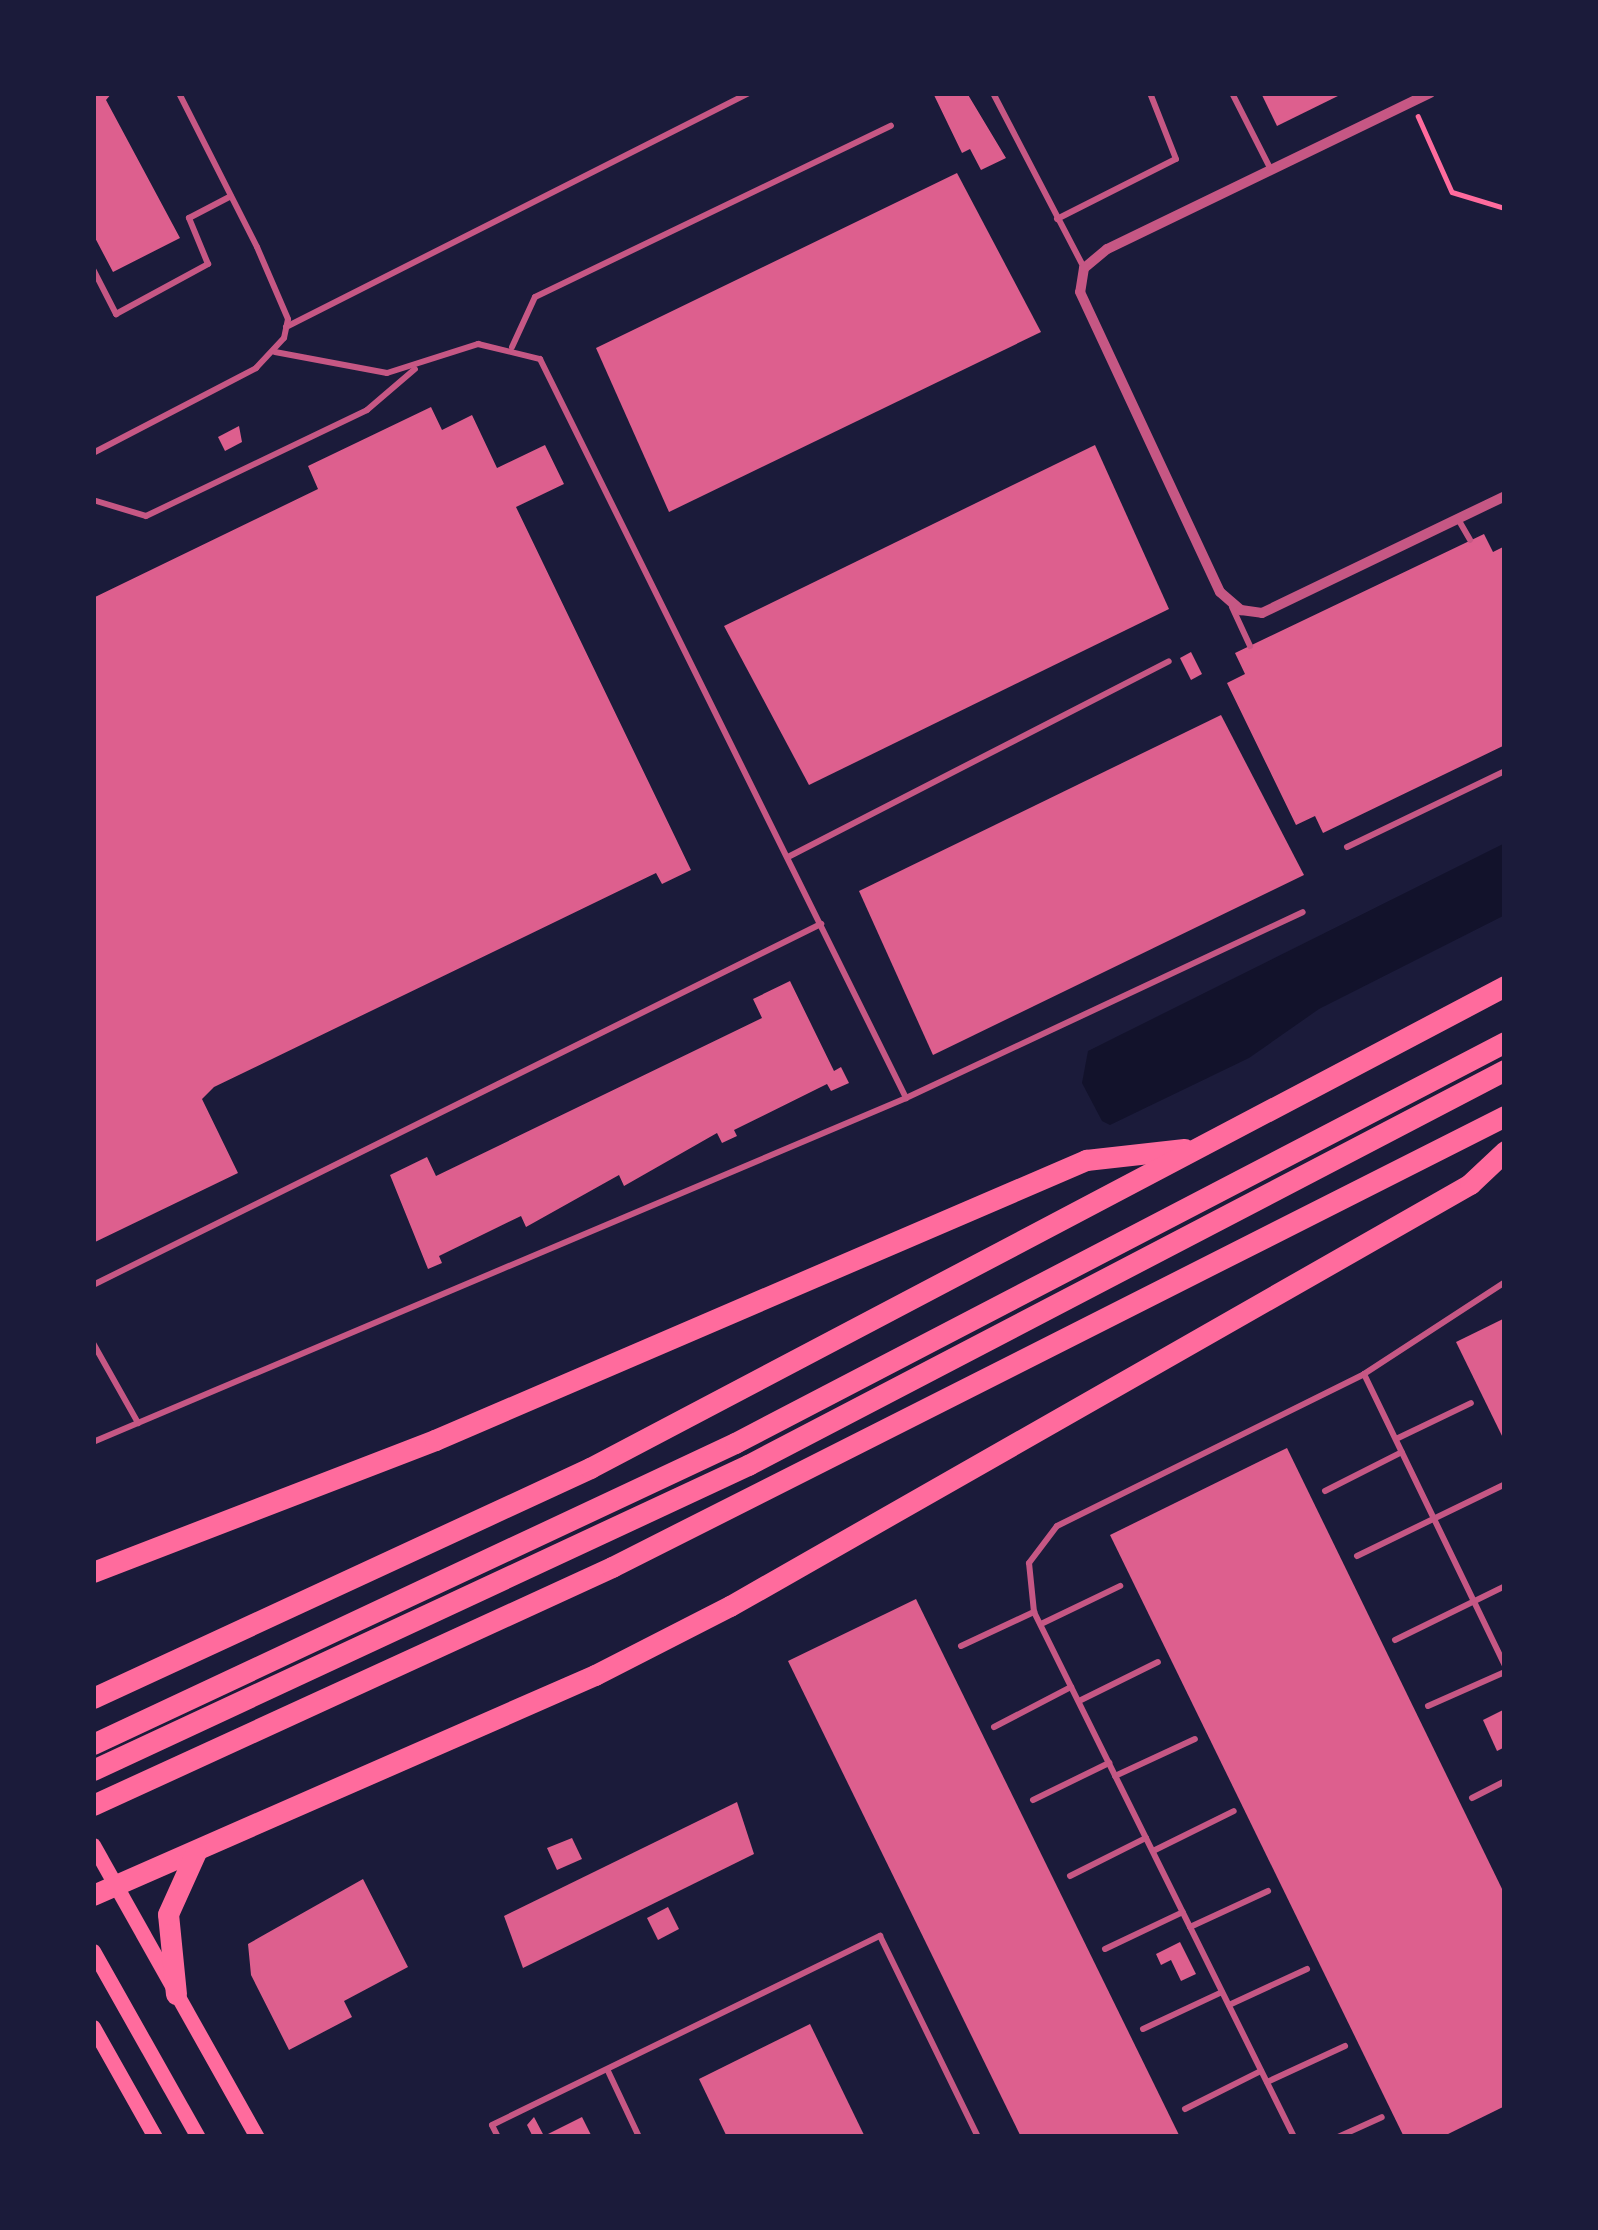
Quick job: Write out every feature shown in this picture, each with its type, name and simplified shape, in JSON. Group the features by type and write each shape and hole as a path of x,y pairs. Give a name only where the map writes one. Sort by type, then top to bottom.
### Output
{"highway":[{"path":"93,1698 590,1468 1505,986"},
{"path":"93,1744 735,1443 1505,1042"},
{"path":"98,1768 748,1465 1505,1070"},
{"path":"93,1805 612,1567 1505,1116"},
{"path":"96,1570 434,1440 1086,1160 1196,1148"},
{"path":"93,1895 595,1675 730,1606 1451,1195 1505,1151"},
{"path":"176,1994 168,1914 200,1848"}],"main road":[{"path":"93,1845 257,2137"},
{"path":"93,1951 199,2137"},
{"path":"93,2030 145,2137"},
{"path":"93,2030 155,2137"}],"street":[{"path":"1430,93 1106,249 1084,268 1083,306 1230,604 1262,613 1505,496"}],"lane":[{"path":"179,93 231,196 286,327"},
{"path":"93,453 275,352 286,327 749,93"},
{"path":"993,93 1084,268"},
{"path":"1057,219 1176,159 1150,93"},
{"path":"1232,93 1271,171"},
{"path":"512,347 535,297 891,126"},
{"path":"93,268 116,314 208,264 189,218 231,196"},
{"path":"275,352 347,370 418,367 478,344 512,347 540,359 561,390 905,1098"},
{"path":"93,500 146,516 367,410 418,367"},
{"path":"1458,519 1469,540"},
{"path":"1230,604 1250,646"},
{"path":"788,857 1168,662"},
{"path":"1347,847 1505,771"},
{"path":"93,1442 905,1098 1303,913"},
{"path":"93,1285 821,924"},
{"path":"1294,2137 1034,1612 1029,1563 1057,1526 1364,1374 1505,1282"},
{"path":"93,1343 105,1353 139,1423"},
{"path":"1364,1374 1505,1669 1428,1706"},
{"path":"1396,1439 1471,1403"},
{"path":"1325,1491 1402,1452"},
{"path":"1357,1556 1505,1484"},
{"path":"1040,1624 1120,1586"},
{"path":"1394,1640 1505,1586"},
{"path":"961,1646 1034,1612"},
{"path":"1078,1701 1158,1662"},
{"path":"994,1727 1071,1687"},
{"path":"1115,1776 1195,1738"},
{"path":"1033,1800 1109,1763"},
{"path":"1472,1798 1505,1781"},
{"path":"1153,1851 1234,1811"},
{"path":"1070,1876 1146,1838"},
{"path":"1190,1927 1268,1891"},
{"path":"1105,1949 1183,1912"},
{"path":"498,2137 491,2125 880,1936 978,2137"},
{"path":"1228,2005 1307,1969"},
{"path":"1144,2029 1222,1992"},
{"path":"1267,2082 1346,2046"},
{"path":"608,2071 639,2137"},
{"path":"1185,2109 1261,2071"},
{"path":"1338,2137 1382,2117"}],"path":[{"path":"1417,112 1452,192 1505,208"}],"shaded area":[{"path":"1505,843 1505,915 1319,1009 1249,1058 1110,1125 1102,1121 1082,1083 1088,1051"}],"building":[{"path":"93,93 112,93 106,100 180,238 113,272 93,234"},
{"path":"933,93 967,93 1006,158 981,170 970,149 962,153"},
{"path":"1261,93 1344,93 1277,126"},
{"path":"957,173 1041,332 669,512 596,348"},
{"path":"431,407 442,430 472,415 497,468 545,445 564,484 516,507 691,870 662,884 656,873 214,1087 202,1099 238,1173 93,1243 93,598 318,489 308,466"},
{"path":"239,426 242,442 225,451 218,437"},
{"path":"1095,445 1169,609 809,785 724,626"},
{"path":"1484,534 1493,552 1505,546 1505,745 1323,833 1315,816 1296,825 1227,683 1245,674 1235,653"},
{"path":"1191,652 1202,674 1191,680 1180,658"},
{"path":"1221,715 1304,875 933,1055 859,891"},
{"path":"790,981 834,1071 841,1067 849,1083 831,1091 827,1084 734,1130 737,1136 722,1143 717,1133 624,1186 619,1175 526,1227 521,1216 439,1256 442,1263 428,1269 390,1175 427,1157 436,1176 762,1018 753,999"},
{"path":"1505,1318 1505,1442 1456,1342"},
{"path":"1287,1448 1505,1895 1505,2106 1442,2137 1404,2137 1110,1535"},
{"path":"916,1599 1180,2137 1021,2137 788,1661"},
{"path":"1505,1709 1505,1747 1497,1751 1483,1720"},
{"path":"737,1802 754,1854 523,1968 504,1916"},
{"path":"572,1838 582,1859 557,1870 547,1848"},
{"path":"363,1879 408,1967 344,2001 352,2017 289,2050 251,1975 248,1944"},
{"path":"668,1907 679,1929 658,1940 647,1918"},
{"path":"1180,1942 1196,1974 1181,1981 1171,1960 1161,1965 1156,1954"},
{"path":"810,2024 865,2137 727,2137 699,2079"},
{"path":"534,2117 544,2136 582,2117 592,2137 533,2137 527,2125"}]}
